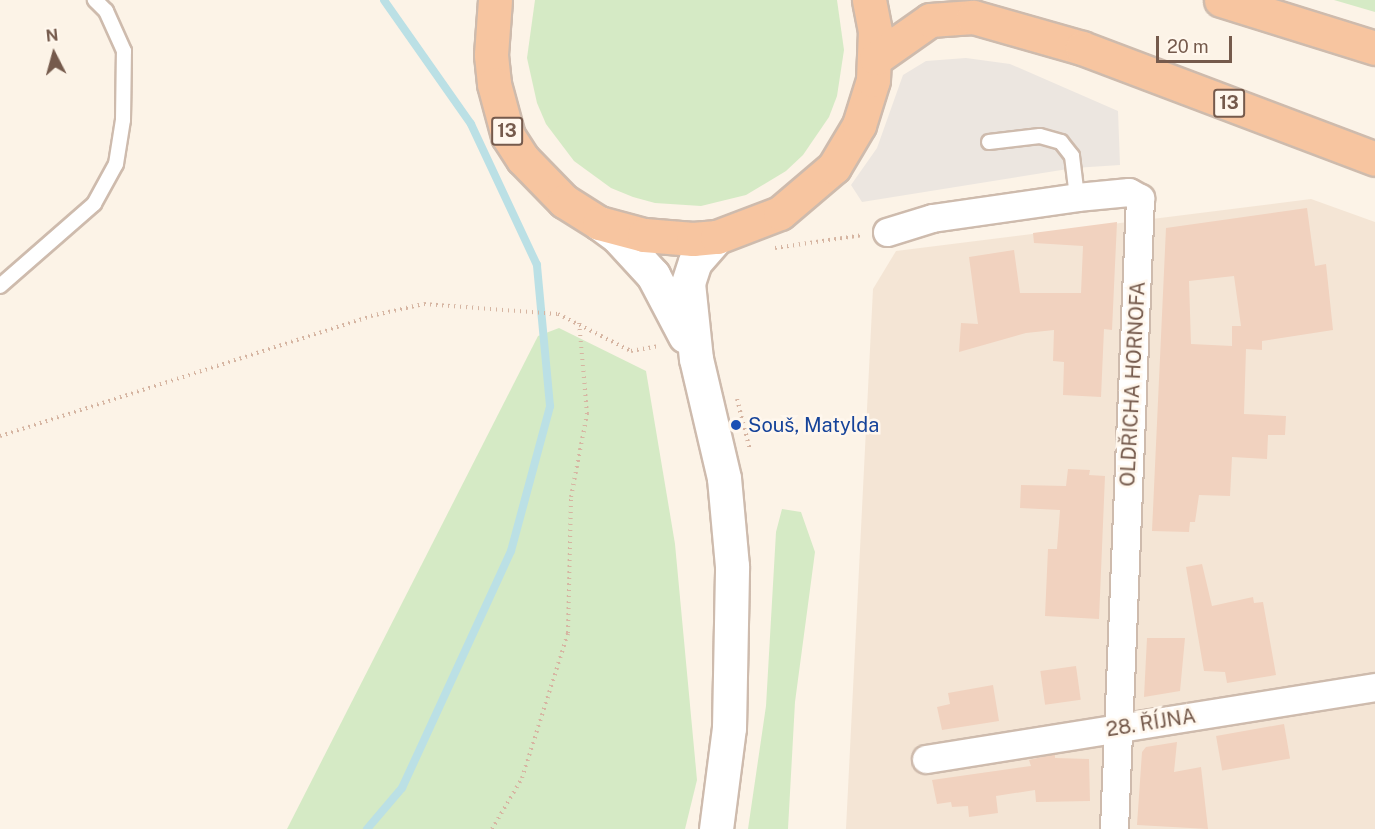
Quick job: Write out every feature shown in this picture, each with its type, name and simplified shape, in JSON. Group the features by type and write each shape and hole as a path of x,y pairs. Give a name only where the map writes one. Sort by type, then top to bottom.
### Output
{"highway":[{"name":"13","path":"495,0 491,55 494,84 508,136 543,183 599,223 644,235 717,237 780,213 834,167 868,103 876,58 930,20 973,17 1082,48 1375,159"},
{"path":"869,0 876,58"},
{"path":"1221,0 1375,48"}],"street":[{"name":"OLDŘICHA HORNOFA","path":"887,232 932,218 1077,197 1129,192 1140,198 1142,205 1114,829"},
{"path":"599,223 623,242 653,275 696,359"},
{"path":"716,829 729,728 732,566 722,470 696,359 688,283 695,262 717,237"},
{"name":"28. ŘÍJNA","path":"926,759 1375,687"}],"lane":[{"path":"0,286 94,204 116,165 123,120 124,51 106,11 95,0"},
{"path":"989,142 1040,136 1061,142 1072,156 1077,197"}],"path":[{"path":"770,249 887,232"},
{"path":"0,436 396,308 446,303 558,314 579,321 631,351 660,345"},
{"path":"492,829 522,778 568,633 571,497 587,414 579,321"},
{"path":"733,390 745,420 750,454"}],"shaded area":[{"path":"966,58 1010,64 1118,111 1120,165 1074,168 862,202 851,185 877,148 903,75 926,61"},
{"path":"1311,199 1375,222 1375,829 846,829 873,289 896,251"}],"green space":[{"path":"535,0 837,0 844,50 837,96 829,117 803,155 786,171 746,195 701,206 655,203 633,197 611,188 574,161 546,124 537,103 527,58"},
{"path":"1334,0 1375,0 1375,12"},
{"path":"559,328 646,371 675,544 697,780 685,829 287,829 538,336"},
{"path":"782,509 801,512 815,552 795,702 788,829 748,829 766,706 776,532"}],"building":[{"path":"1307,208 1315,266 1326,264 1333,330 1262,341 1262,350 1246,349 1244,414 1286,416 1285,435 1268,435 1267,459 1232,457 1230,496 1199,495 1195,522 1190,522 1189,532 1152,531 1166,228","holes":["1234,276 1241,326 1232,326 1232,346 1191,344 1189,281"]},
{"path":"1117,222 1112,330 1104,329 1101,397 1063,395 1064,362 1053,361 1054,330 1026,333 959,352 961,323 978,324 969,257 1014,250 1020,293 1081,293 1083,246 1034,243 1033,233"},
{"path":"1068,469 1090,470 1089,475 1105,476 1099,619 1045,616 1048,549 1057,549 1060,510 1020,508 1021,485 1066,486"},
{"path":"1202,564 1212,606 1253,597 1254,603 1263,602 1276,675 1227,683 1225,672 1204,671 1186,567"},
{"path":"1147,638 1185,638 1180,691 1144,697"},
{"path":"1076,666 1081,700 1045,705 1040,671"},
{"path":"993,685 999,721 942,730 937,707 950,704 948,693"},
{"path":"1284,724 1290,758 1222,770 1216,736"},
{"path":"1177,742 1174,772 1201,767 1208,829 1137,825 1142,752 1146,747"},
{"path":"1055,754 1055,758 1089,759 1090,801 1036,802 1035,790 996,796 998,813 969,817 968,806 952,807 951,802 937,804 932,780 1031,766 1029,760"}],"waterway":[{"path":"367,829 402,788 511,551 550,406 537,265 471,124 384,0"}],"place":[{"name":"Souš, Matylda","path":"736,425"}]}
